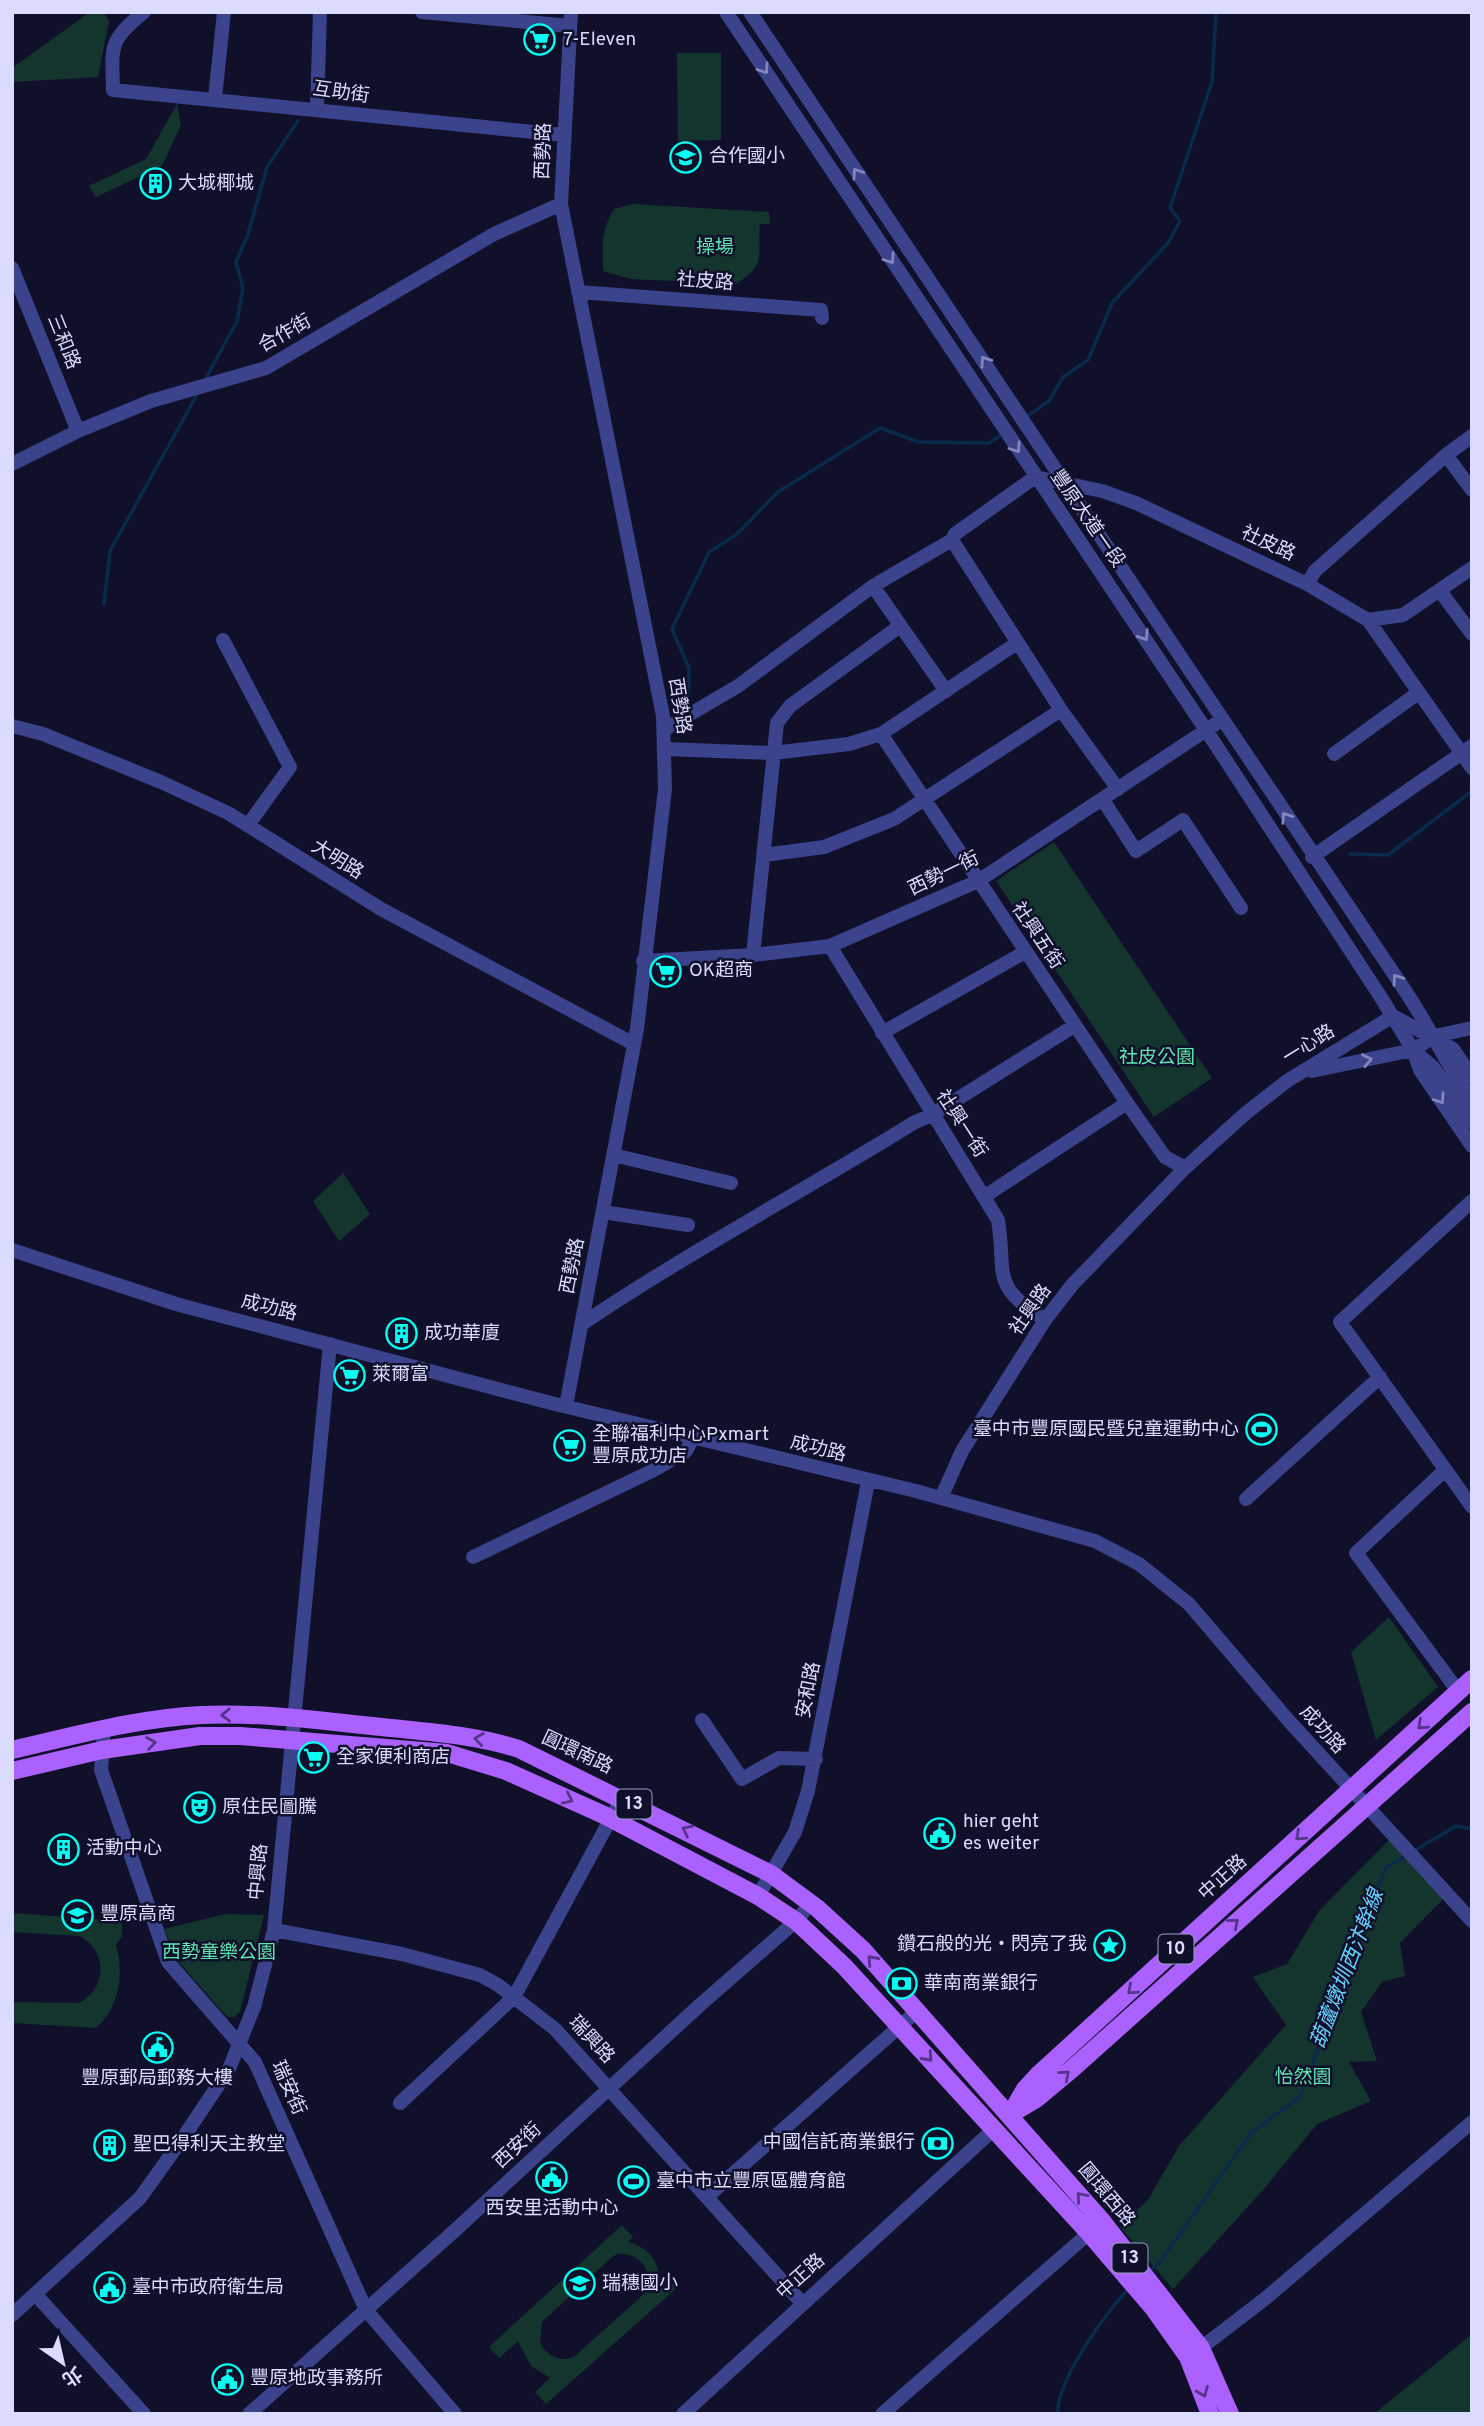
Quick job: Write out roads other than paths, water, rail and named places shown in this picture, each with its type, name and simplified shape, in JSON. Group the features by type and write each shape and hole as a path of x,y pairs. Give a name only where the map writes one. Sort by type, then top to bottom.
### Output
{"main road":[{"name":"中正路","path":"1010,2115 1025,2089 1038,2075 1472,1679"},
{"name":"中正路","path":"993,2130 1072,2069 1472,1712"},
{"name":"圓環南路","path":"12,1750 104,1730 198,1715 294,1718 496,1742 519,1749 771,1874 811,1903 863,1950 1010,2115"},
{"name":"13","path":"12,1771 102,1750 200,1736 447,1753 506,1771 610,1819 758,1895 796,1921 844,1966 900,2025 993,2130"},
{"name":"圓環西路","path":"1010,2115 1096,2227 1154,2309 1195,2353 1230,2414"},
{"name":"圓環西路","path":"993,2130 1096,2227"},
{"name":"圓環西路","path":"1195,2353 1210,2414"}],"street":[{"name":"互助街","path":"144,12 118,35 113,45 113,90 317,108 564,135"},
{"path":"215,98 224,12"},
{"path":"317,108 320,12"},
{"path":"422,12 570,19"},
{"name":"豐原大道一段","path":"726,12 1035,478 1206,730 1393,1016 1413,1050 1420,1070 1472,1146"},
{"name":"豐原大道一段","path":"750,12 1223,719 1312,857 1435,1037 1464,1098"},
{"name":"西勢路","path":"566,1406 634,1044 664,789 666,749 665,729 561,204 570,19"},
{"name":"合作街","path":"12,464 78,431 151,401 266,368 494,234 561,204"},
{"name":"三和路","path":"12,268 78,431"},
{"name":"社皮路","path":"578,292 821,310 822,318"},
{"path":"1307,584 1315,571 1446,455 1472,436"},
{"path":"1446,455 1472,490"},
{"path":"665,729 738,686 873,586 952,540 955,534 1035,478"},
{"name":"社皮路","path":"1035,478 1102,491 1136,503 1307,584 1368,621"},
{"path":"952,540 1017,643 1118,789"},
{"path":"1472,568 1403,615 1368,621 1418,693 1466,749 1472,768"},
{"path":"873,586 946,691"},
{"path":"1440,591 1472,634"},
{"path":"753,955 777,723 790,706 900,626"},
{"path":"223,640 290,767 248,825"},
{"path":"666,749 773,753 849,744 881,734 1017,643"},
{"path":"1334,754 1418,693"},
{"path":"764,855 824,847 894,819 1062,710"},
{"name":"西勢一街","path":"643,961 753,955 830,946 978,881 1223,719"},
{"name":"大明路","path":"12,726 43,734 161,782 248,825 382,909 634,1044"},
{"name":"社興五街","path":"881,734 1127,1103 1166,1157 1185,1168"},
{"path":"1312,857 1466,749"},
{"path":"1103,800 1136,851 1182,820 1241,908"},
{"name":"社興一街","path":"830,946 998,1220 1001,1239 999,1260 1007,1290 1045,1320"},
{"path":"882,1033 1025,952"},
{"path":"1393,1016 1435,1037"},
{"name":"一心路","path":"1185,1168 1246,1114 1300,1073 1393,1016"},
{"path":"582,1324 710,1240 770,1210 915,1122 932,1115 1074,1026"},
{"path":"1300,1073 1413,1050 1435,1037 1472,1028"},
{"name":"豐原大道一段","path":"1435,1037 1453,1049 1472,1077"},
{"name":"豐原大道一段","path":"1413,1050 1464,1098"},
{"path":"1464,1098 1472,1122"},
{"path":"985,1196 1127,1103"},
{"path":"613,1155 731,1183"},
{"name":"社興路","path":"941,1498 962,1451 1045,1320 1072,1285 1185,1168"},
{"path":"1472,1200 1340,1322 1472,1507"},
{"path":"603,1212 688,1225"},
{"name":"成功路","path":"12,1250 176,1304 566,1406 941,1498 1095,1541 1139,1564 1189,1604 1366,1807 1472,1921"},
{"name":"中興路","path":"12,2315 140,2198 229,2069 254,2007 274,1930 290,1741 331,1343"},
{"path":"1246,1499 1380,1377"},
{"path":"473,1557 645,1475 686,1451 693,1438"},
{"path":"1445,1470 1356,1553 1458,1691"},
{"name":"安和路","path":"758,1895 795,1832 816,1759 867,1482"},
{"path":"702,1720 742,1779 779,1758 816,1759"},
{"name":"瑞安街","path":"104,1730 102,1770 113,1809 168,1962 256,2062 366,2310 456,2414"},
{"path":"400,2103 514,1997 622,1798"},
{"name":"西安街","path":"249,2414 796,1921 811,1903"},
{"name":"瑞興路","path":"274,1930 402,1954 480,1975 514,1997 555,2029 803,2304"},
{"path":"708,2196 917,2011"},
{"path":"1195,2353 1373,2209 1472,2122"},
{"name":"中正路","path":"683,2414 993,2130"},
{"path":"882,2414 1096,2227"},
{"path":"36,2295 144,2414"}],"waterway":[{"path":"1026,417 1049,401 1063,377 1088,360 1112,303 1168,243 1180,221 1170,208 1212,82 1216,12"},
{"path":"204,382 237,321 243,288 236,262 248,234 267,167 298,121"},
{"path":"104,604 110,551 199,391"},
{"path":"688,702 689,668 672,629 709,552 736,535 778,492 880,428 919,442 989,443 1003,434"},
{"path":"1350,854 1388,855 1472,791"},
{"name":"葫蘆燉圳西汴幹線","path":"1414,1851 1456,1826 1472,1829"},
{"name":"葫蘆燉圳西汴幹線","path":"1149,2271 1160,2262 1251,2133 1300,2097 1386,1867 1408,1855"},
{"name":"葫蘆燉圳西汴幹線","path":"1058,2414 1059,2401 1074,2366 1097,2328 1130,2288"}],"place":[{"name":"7-Eleven","path":"540,40"},
{"name":"合作國小","path":"686,157"},
{"name":"大城椰城","path":"155,184"},
{"name":"OK超商","path":"666,971"},
{"name":"成功華廈","path":"401,1334"},
{"name":"萊爾富","path":"349,1375"},
{"name":"臺中市豐原國民暨兒童運動中心","path":"1262,1430"},
{"name":"全聯福利中心Pxmart 豐原成功店","path":"569,1446"},
{"name":"全家便利商店","path":"313,1758"},
{"name":"原住民圖騰","path":"199,1808"},
{"name":"hier geht es weiter","path":"940,1833"},
{"name":"活動中心","path":"63,1849"},
{"name":"豐原高商","path":"77,1915"},
{"name":"鑽石般的光‧閃亮了我","path":"1110,1945"},
{"name":"華南商業銀行","path":"901,1984"},
{"name":"豐原郵局郵務大樓","path":"157,2048"},
{"name":"中國信託商業銀行","path":"938,2143"},
{"name":"聖巴得利天主教堂","path":"110,2145"},
{"name":"西安里活動中心","path":"552,2178"},
{"name":"臺中市立豐原區體育館","path":"633,2182"},
{"name":"瑞穗國小","path":"579,2284"},
{"name":"臺中市政府衛生局","path":"109,2288"},
{"name":"豐原地政事務所","path":"227,2379"}],"park label":[{"name":"操場","path":"715,248"},
{"name":"社皮公園","path":"1157,1058"},
{"name":"西勢童樂公園","path":"219,1953"},
{"name":"怡然園","path":"1303,2078"}]}
